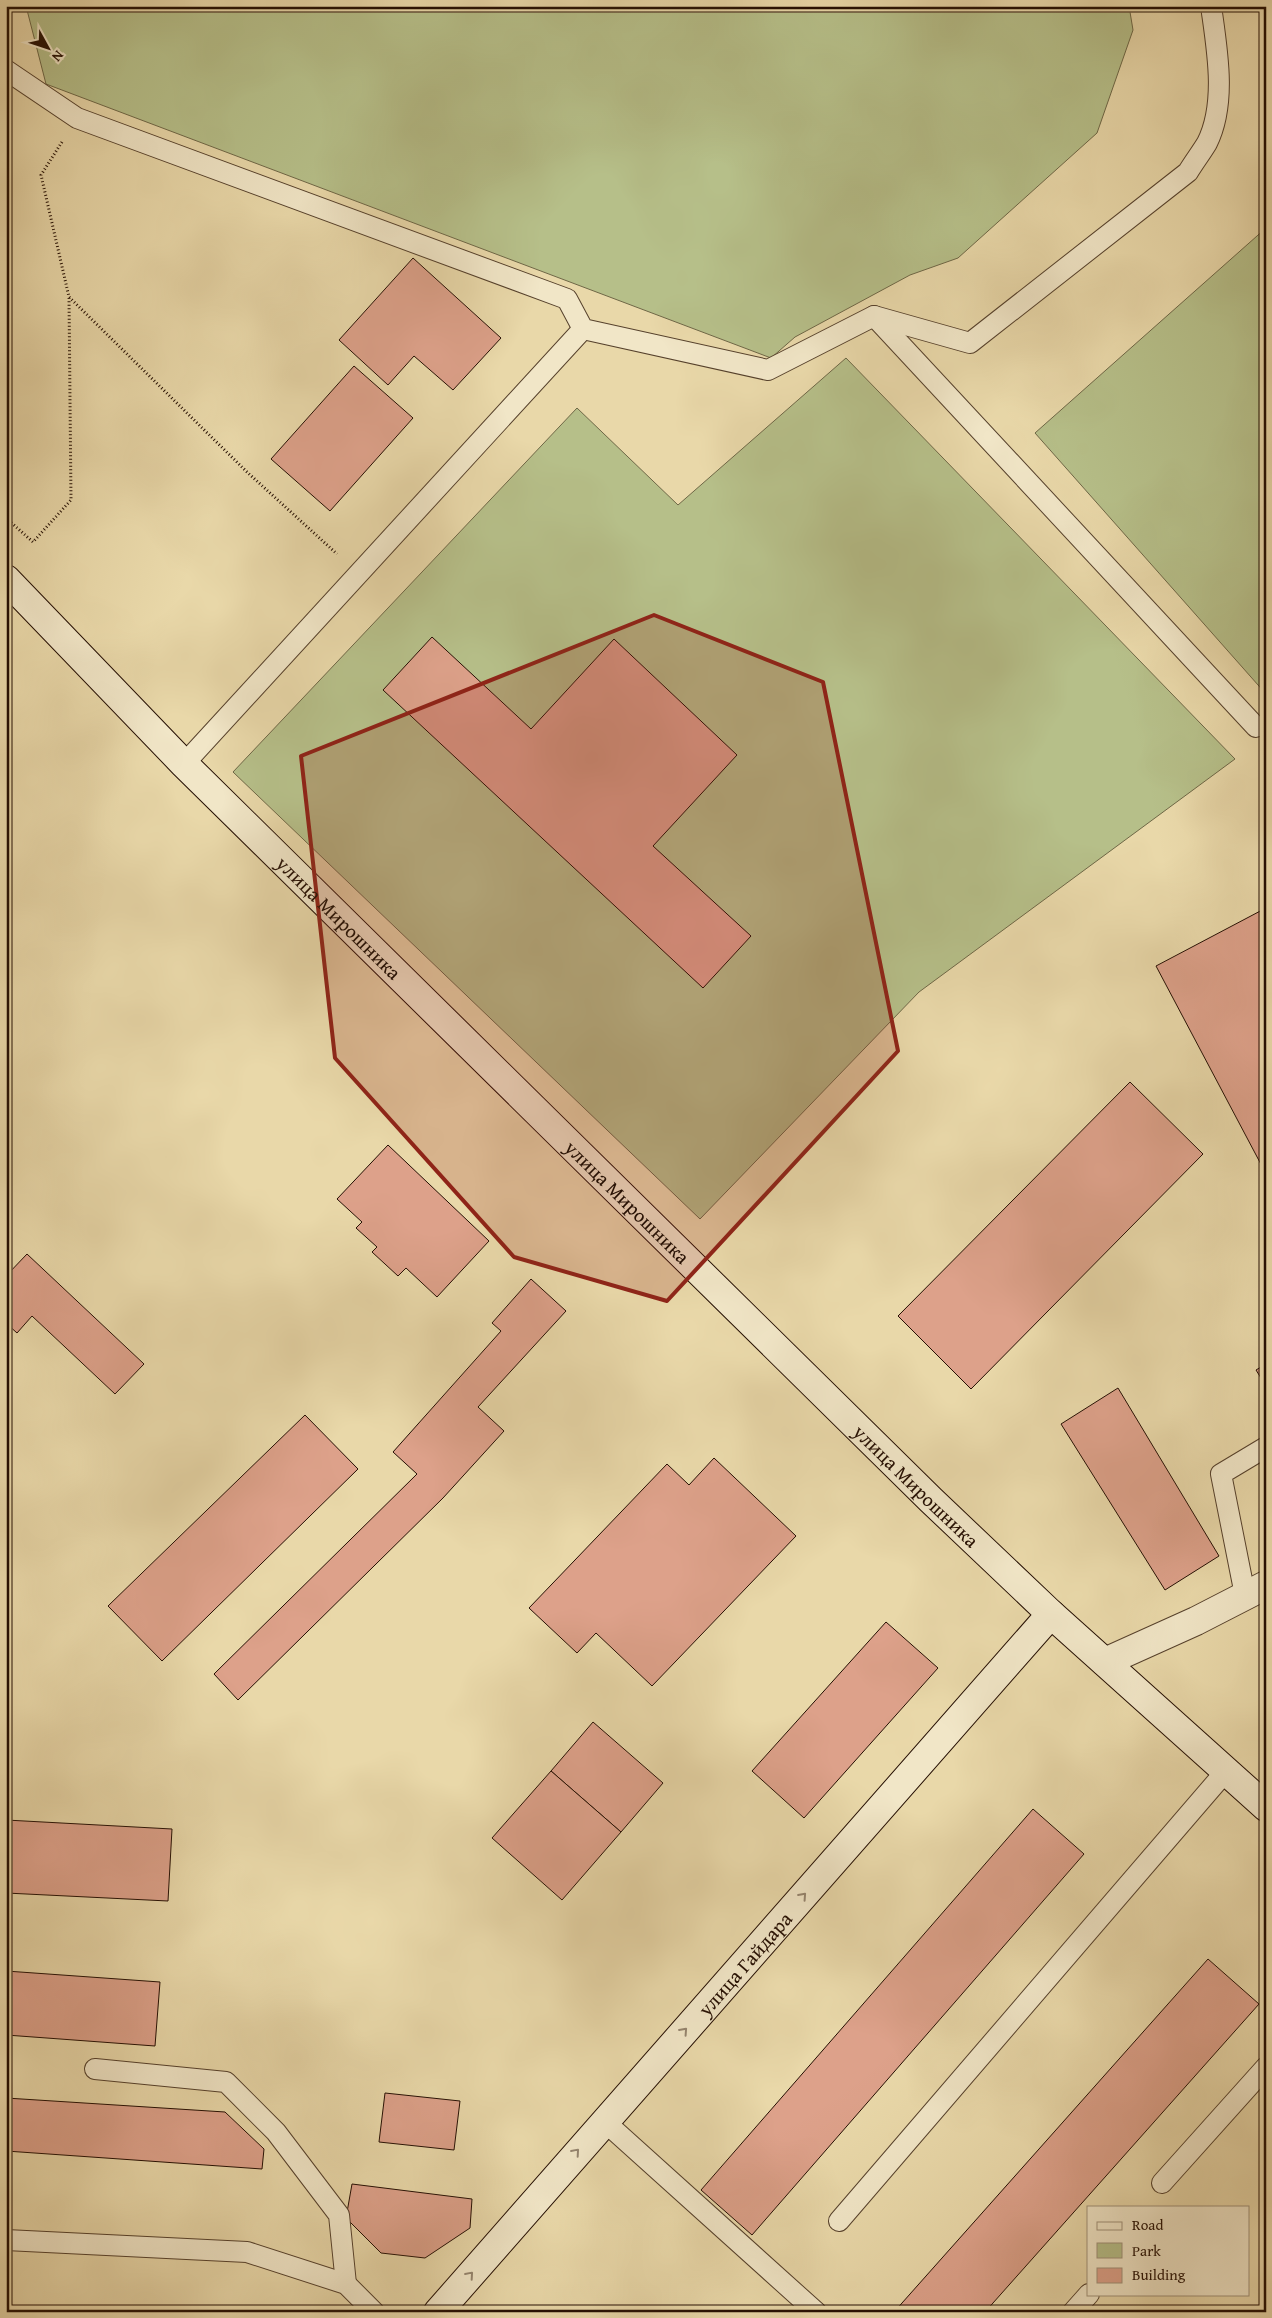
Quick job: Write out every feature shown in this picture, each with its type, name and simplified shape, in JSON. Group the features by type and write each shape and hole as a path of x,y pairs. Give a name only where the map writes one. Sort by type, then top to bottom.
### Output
{"main road":[{"name":"улица Мирошника","path":"6,579 184,764 931,1500 1051,1614 1266,1807"},
{"path":"1105,1662 1196,1621 1256,1590"},
{"name":"улица Гайдара","path":"438,2312 1051,1614"}],"lane":[{"path":"6,70 77,118 567,299 583,329 768,370 874,316 970,343 1188,172 1207,142 1217,105 1219,59 1211,6"},
{"path":"874,316 1256,727"},
{"path":"184,764 583,329"},
{"path":"1256,1590 1221,1474 1266,1448"},
{"path":"839,2221 1226,1771"},
{"path":"1162,2183 1266,2067"},
{"path":"95,2069 226,2082 276,2132 339,2215 346,2284"},
{"path":"604,2121 816,2312"},
{"path":"6,2240 247,2252 346,2284 374,2312"},
{"path":"1073,2312 1087,2296"}],"path":[{"path":"6,518 33,542 71,500 69,297 41,175 77,118"},
{"path":"69,297 247,472 358,573"}],"highlighted area":[{"path":"654,615 823,682 898,1051 667,1301 514,1257 335,1058 301,756"}],"green space":[{"path":"26,6 1129,6 1133,30 1097,133 958,258 910,275 795,337 771,358 46,84"},
{"path":"1266,228 1266,694 1035,433"},
{"path":"846,358 1235,759 919,992 700,1219 233,772 577,408 678,505"}],"building":[{"path":"413,258 501,338 453,390 414,356 388,385 339,340"},
{"path":"354,366 413,418 330,511 271,459"},
{"path":"432,637 531,729 614,639 737,755 653,846 751,936 703,988 383,690"},
{"path":"1266,908 1266,1169 1264,1170 1156,966"},
{"path":"1130,1082 1203,1154 971,1389 898,1316"},
{"path":"388,1145 489,1241 437,1297 406,1268 398,1276 372,1252 377,1247 356,1228 362,1222 337,1199"},
{"path":"27,1254 144,1364 115,1394 32,1316 17,1333 6,1323 6,1276"},
{"path":"531,1279 566,1311 478,1407 504,1431 443,1498 238,1700 214,1674 417,1474 393,1452 501,1331 492,1323"},
{"path":"1266,1364 1266,1386 1256,1370"},
{"path":"1118,1388 1219,1556 1165,1590 1061,1424"},
{"path":"305,1415 358,1469 162,1661 108,1606"},
{"path":"714,1458 796,1536 652,1686 596,1633 577,1653 529,1608 667,1464 689,1485"},
{"path":"886,1622 938,1668 804,1818 752,1771"},
{"path":"593,1722 663,1783 621,1832 551,1771"},
{"path":"551,1771 621,1832 562,1900 492,1838"},
{"path":"1033,1809 1084,1854 752,2235 701,2190"},
{"path":"6,1820 172,1829 168,1901 6,1893"},
{"path":"1208,1959 1259,2004 985,2312 894,2312"},
{"path":"6,1971 160,1982 155,2046 6,2035"},
{"path":"385,2093 460,2101 454,2150 379,2142"},
{"path":"6,2098 225,2112 264,2149 262,2169 6,2151"},
{"path":"352,2184 472,2199 470,2228 425,2258 381,2253 346,2218"}]}
